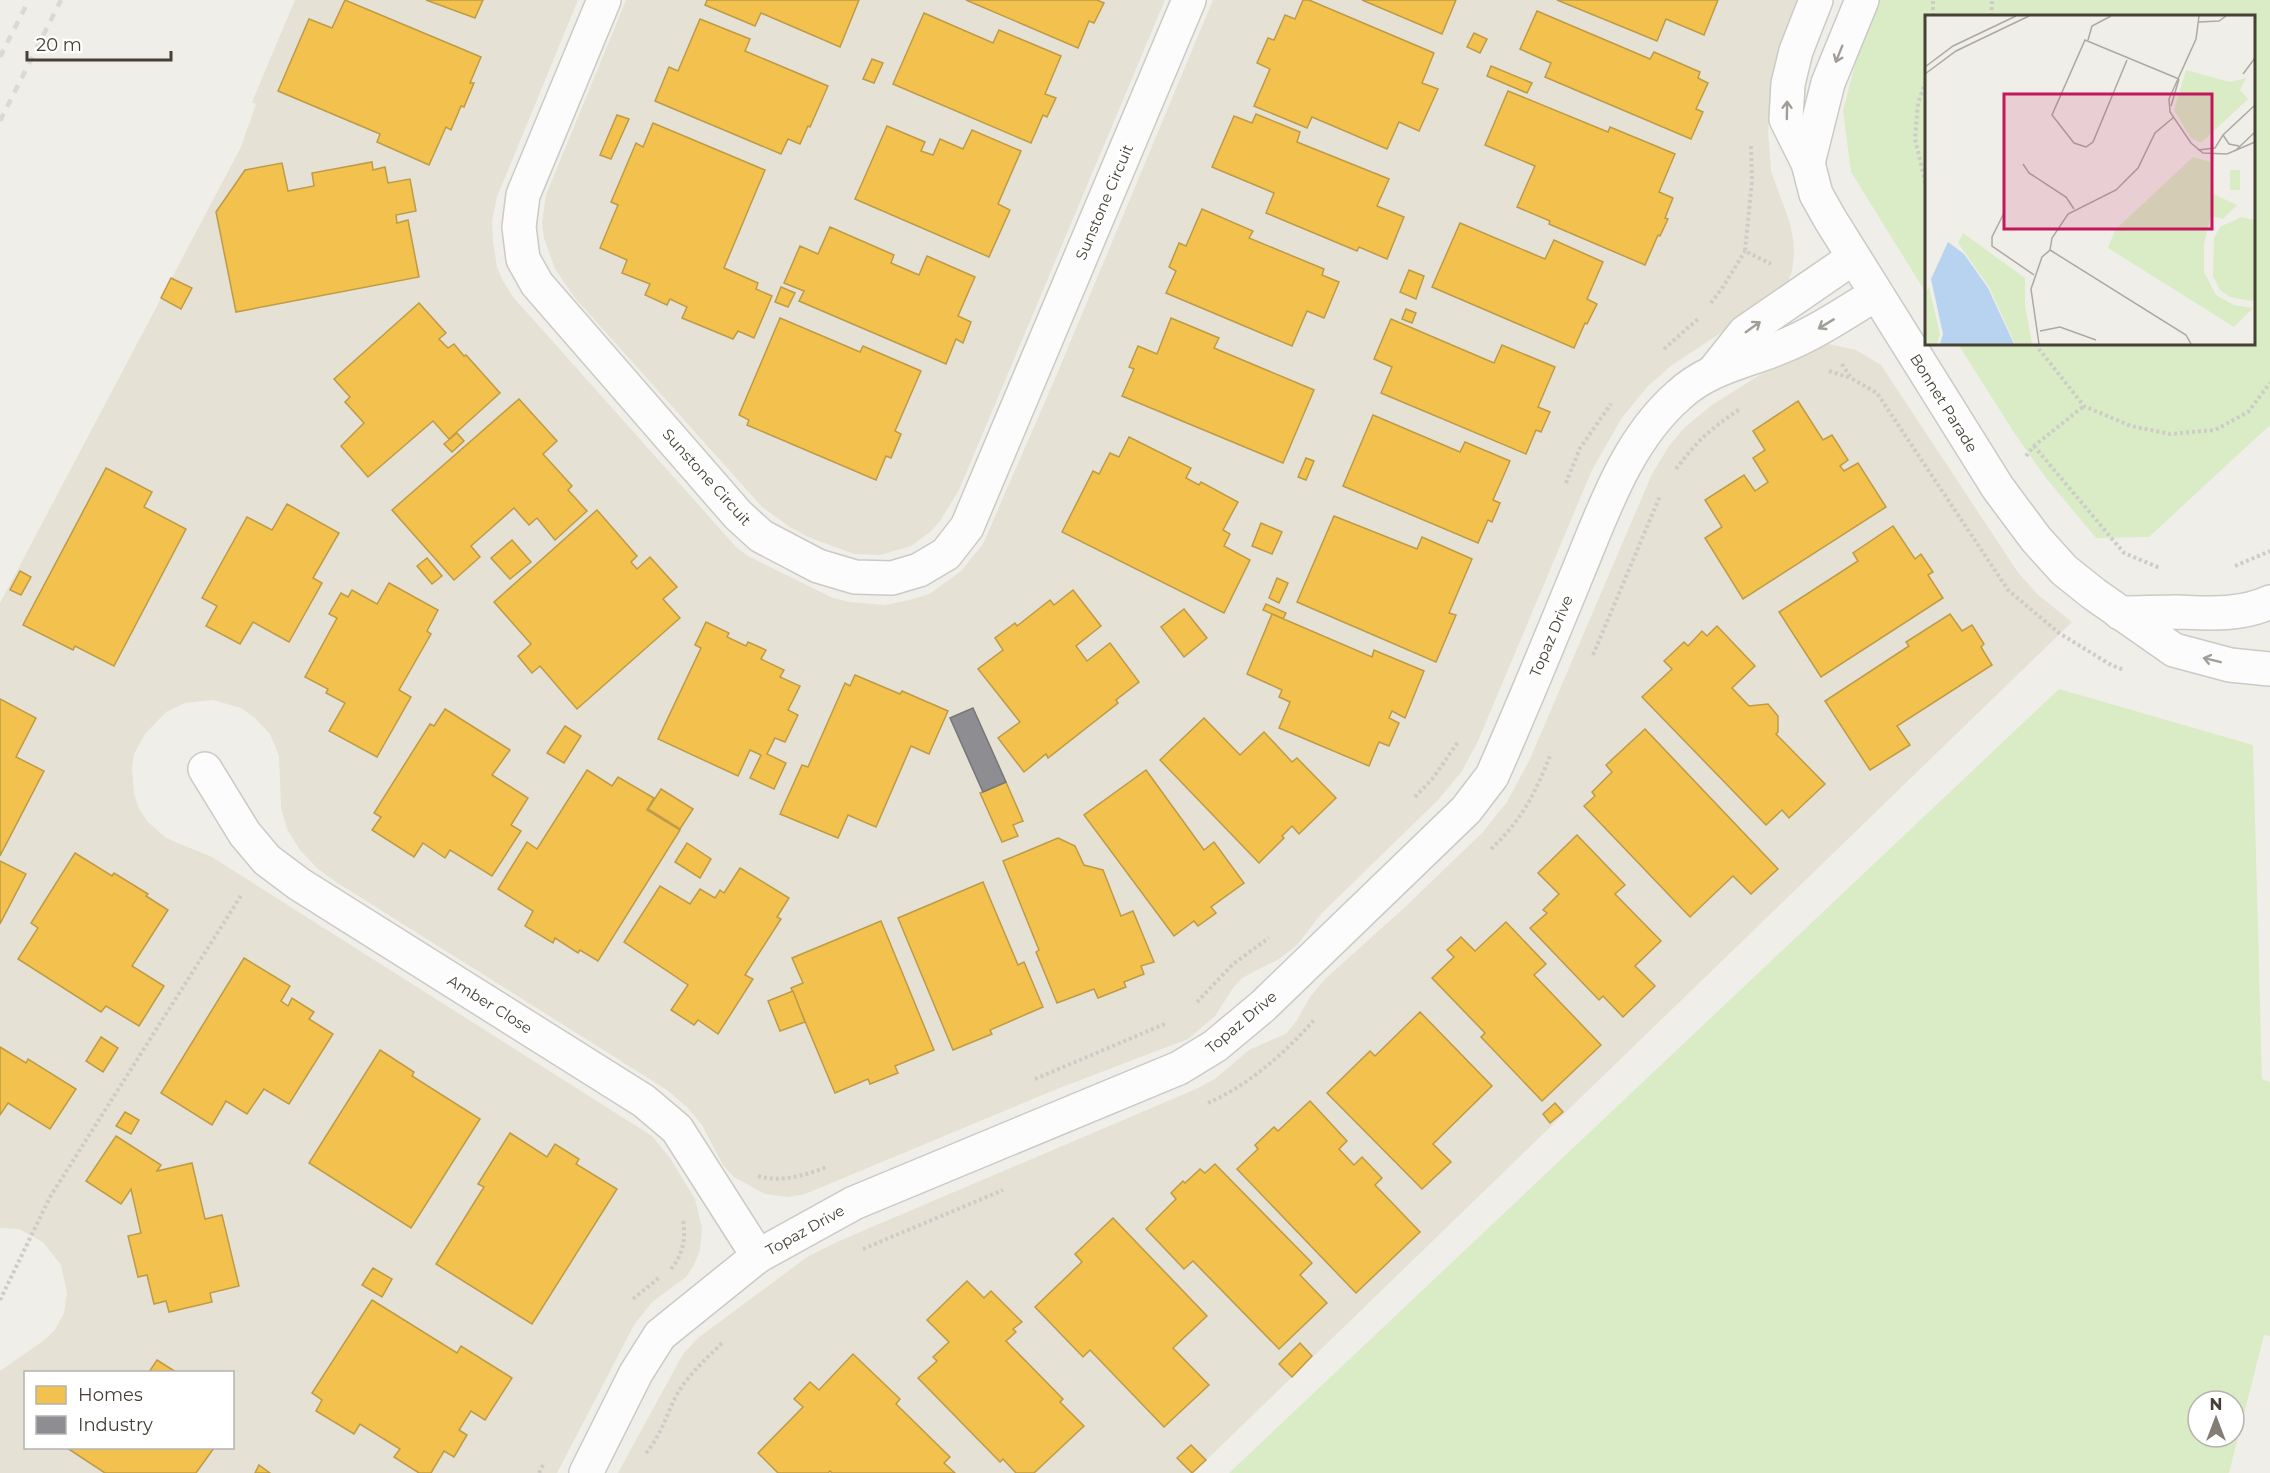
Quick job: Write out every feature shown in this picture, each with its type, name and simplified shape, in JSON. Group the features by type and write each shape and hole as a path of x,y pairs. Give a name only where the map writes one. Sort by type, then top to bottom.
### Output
{"street":[{"name":"Sunstone Circuit","path":"604,0 523,195 519,226 523,259 537,284 738,515 761,536 818,566 855,577 892,578 919,570 946,554 967,527 1189,0"},
{"name":"Bonnet Parade","path":"1816,0 1796,51 1788,84 1786,119 1808,163 1816,194 1875,294 1998,488 2036,539 2064,570 2120,613 2174,650 2230,665 2270,669"},
{"name":"Bonnet Parade","path":"1808,163 1828,83 1862,0"},
{"name":"Topaz Drive","path":"1714,370 1745,332 1853,258"},
{"name":"Topaz Drive","path":"586,1473 636,1373 660,1335 758,1256 854,1203 1179,1068 1215,1046 1263,1005 1466,810 1492,776 1599,522 1630,454 1650,426 1679,394 1714,370 1781,347 1820,328 1875,294"},
{"path":"2120,613 2217,614 2261,606 2270,602"},
{"name":"Amber Close","path":"205,769 245,834 267,860 299,884 644,1101 677,1129 758,1256"}],"path":[{"path":"1991,15 1992,0"},
{"path":"1925,84 1918,103 1915,139 1925,181"},
{"path":"1710,304 1745,250"},
{"path":"1656,356 1703,312"},
{"path":"2036,345 2084,406 2131,426 2170,434 2215,430 2248,412 2270,383"},
{"path":"1563,491 1580,448 1613,401"},
{"path":"1998,488 2034,446 2084,406"},
{"path":"2034,446 2124,553 2162,569"},
{"path":"2232,568 2270,550"},
{"path":"1409,802 1433,778 1460,739"},
{"path":"0,1300 50,1197 248,884 267,860"},
{"path":"1195,1005 1233,964 1270,937"},
{"path":"1031,1080 1172,1021"},
{"path":"630,1302 672,1268 680,1256 685,1235 682,1214 750,1173 766,1178 792,1178 836,1163"},
{"path":"539,1473 549,1453"}],"shaded area":[{"path":"295,0 578,0 497,197 492,221 493,241 497,267 503,281 513,297 737,548 748,556 833,598 885,605 931,593 961,571 983,544 1057,374 1213,0 1801,0 1773,73 1768,130 1771,171 1790,223 1793,239 1792,271 1787,284 1771,300 1672,365 1647,387 1621,419 1592,470 1478,741 1462,771 1438,800 1321,914 1297,945 1279,959 1242,978 1215,1016 1188,1039 1057,1089 805,1194 788,1197 765,1194 734,1177 723,1165 702,1125 687,1107 667,1090 318,869 300,850 287,829 281,807 279,756 270,734 254,717 241,708 213,700 185,703 166,712 145,734 134,754 132,768 134,793 139,809 148,822 166,838 212,857 652,1136 670,1158 695,1199 702,1228 700,1250 686,1277 652,1302 634,1325 557,1473 0,1473 0,1371 55,1330 64,1313 67,1293 61,1265 43,1242 19,1229 0,1228 0,603 241,147 256,104 252,102"},
{"path":"626,0 1165,0 959,490 940,521 930,532 911,546 880,555 854,554 808,537 762,507 575,298 555,269 544,238 542,222 546,195"},
{"path":"1824,343 1856,350 1881,365 2017,571 2037,594 2072,622 1193,1473 618,1473 683,1354 698,1338 807,1257 839,1241 1196,1089 1215,1079 1249,1050 1287,1033 1310,997 1325,979 1404,908 1482,833 1507,802 1530,759 1652,474 1669,446 1685,427 1712,405 1798,351"}],"green space":[{"path":"1880,0 2270,0 2270,425 2149,537 2096,538 2046,478 1959,345 2255,345 2255,15 1925,15 1925,291 1851,172 1843,111 1857,57"},
{"path":"2059,689 2253,745 2262,1079 2270,1082 2270,1336 2264,1335 2246,1406 2246,1389 2186,1389 2186,1449 2235,1449 2229,1473 1229,1473"}],"building: Homes":[{"path":"345,0 481,57 470,83 474,83 464,107 461,106 451,130 446,127 429,165 377,142 380,134 278,91 309,19 332,28"},
{"path":"426,0 483,0 475,18"},
{"path":"707,0 859,0 840,47 761,13 755,26 705,5"},
{"path":"966,0 1097,0 1104,3 1094,23 1089,21 1078,48"},
{"path":"1303,0 1309,0 1434,53 1422,83 1438,89 1419,131 1399,122 1387,149 1312,117 1307,128 1254,106 1270,69 1257,63 1268,38 1274,40 1285,15 1295,19"},
{"path":"1362,0 1456,0 1442,34"},
{"path":"1557,0 1718,0 1704,35 1666,19 1657,41"},
{"path":"1537,11 1650,59 1654,52 1700,72 1698,78 1708,83 1696,109 1703,112 1691,139 1545,77 1551,63 1520,49"},
{"path":"924,13 993,43 999,30 1061,56 1045,94 1056,98 1047,117 1043,115 1031,143 893,84"},
{"path":"700,19 750,39 745,51 828,86 800,144 788,139 781,154 655,101 669,67 678,71"},
{"path":"1474,33 1487,39 1480,53 1467,47"},
{"path":"872,59 883,63 874,83 863,79"},
{"path":"1491,66 1532,83 1527,93 1487,76"},
{"path":"1508,91 1608,132 1610,127 1675,154 1659,192 1673,198 1665,218 1668,219 1645,265 1549,224 1550,221 1517,207 1535,166 1485,145"},
{"path":"1256,114 1300,132 1297,142 1389,179 1377,206 1404,217 1387,259 1359,247 1357,251 1266,213 1274,193 1212,167 1234,116 1252,123"},
{"path":"617,115 629,119 611,159 600,155"},
{"path":"653,123 765,170 724,268 758,283 756,289 772,296 754,338 738,331 733,339 682,318 687,307 670,299 667,305 645,295 650,284 622,273 627,260 600,248 618,205 611,202 636,143 643,147"},
{"path":"887,126 925,142 921,151 933,155 940,139 963,149 972,130 1021,151 998,204 1010,210 989,257 855,199"},
{"path":"372,162 373,170 385,167 388,183 410,179 416,211 396,215 397,223 408,220 419,277 236,312 216,212 245,170 282,163 288,191 314,186 312,173"},
{"path":"1202,209 1253,231 1249,238 1324,269 1322,275 1339,282 1324,318 1307,311 1292,346 1166,293 1176,271 1169,267 1179,243 1186,246"},
{"path":"1460,223 1545,259 1554,240 1603,262 1587,299 1597,304 1587,324 1585,323 1574,348 1432,287"},
{"path":"830,227 894,255 891,263 919,275 927,256 975,277 958,316 971,322 963,343 956,339 946,364 799,301 804,291 784,283 800,246 818,254"},
{"path":"1409,270 1424,276 1416,299 1400,292"},
{"path":"171,278 192,288 181,309 161,298"},
{"path":"781,287 795,293 788,307 775,302"},
{"path":"419,303 446,333 439,339 448,348 454,344 500,393 449,439 433,421 368,477 341,446 364,423 345,402 350,397 334,379"},
{"path":"1406,309 1416,313 1412,323 1402,319"},
{"path":"780,318 860,352 863,346 921,371 895,431 901,434 891,458 886,456 876,480 747,425 749,420 739,415"},
{"path":"1171,318 1219,338 1214,348 1314,390 1283,463 1122,396 1134,369 1129,367 1138,346 1157,354"},
{"path":"1391,319 1494,363 1502,345 1555,367 1538,407 1550,412 1541,432 1536,430 1526,454 1381,393 1392,367 1374,359"},
{"path":"519,399 557,441 543,454 572,486 568,490 587,511 555,540 537,518 529,525 514,508 471,546 480,557 454,580 392,510"},
{"path":"1798,401 1823,440 1832,435 1848,460 1840,466 1844,471 1858,463 1886,507 1743,599 1705,538 1722,527 1705,500 1744,475 1755,491 1768,482 1753,458 1765,450 1753,431"},
{"path":"1373,415 1460,452 1465,442 1510,461 1493,500 1500,503 1492,522 1488,520 1478,543 1343,486"},
{"path":"457,433 464,441 452,452 444,444"},
{"path":"1129,437 1191,468 1186,478 1199,485 1201,482 1238,502 1223,530 1230,534 1224,546 1250,560 1224,613 1062,532 1093,471 1099,474 1110,453 1119,457"},
{"path":"1306,458 1314,461 1306,480 1298,477"},
{"path":"106,468 152,492 144,507 186,529 114,666 75,646 73,650 23,625"},
{"path":"287,504 339,533 313,578 322,583 289,642 253,622 240,644 206,626 217,606 202,598 247,517 272,530"},
{"path":"597,510 637,556 631,562 637,569 650,557 677,587 663,599 680,618 577,709 540,666 532,673 518,656 531,644 494,602"},
{"path":"1334,516 1417,549 1422,537 1472,559 1449,613 1456,615 1436,662 1297,602"},
{"path":"1261,523 1282,532 1272,554 1252,546"},
{"path":"1893,526 1915,559 1921,554 1933,572 1928,575 1943,598 1821,677 1779,612 1858,561 1853,553"},
{"path":"512,540 531,562 510,579 491,558"},
{"path":"427,558 442,576 432,584 417,566"},
{"path":"20,571 31,577 21,595 10,590"},
{"path":"1277,578 1288,583 1279,603 1269,598"},
{"path":"389,583 438,610 427,631 431,634 399,690 411,697 377,757 329,731 345,703 326,693 328,689 305,677 337,618 329,614 341,593 348,597 352,590 377,604"},
{"path":"1073,590 1101,626 1076,646 1087,661 1110,643 1139,682 1116,700 1118,703 1048,758 1046,754 1024,772 998,738 1020,722 978,669 1003,650 995,638 1015,623 1017,626 1050,600 1054,605"},
{"path":"1266,604 1286,613 1283,619 1263,610"},
{"path":"1184,609 1207,638 1184,657 1161,627"},
{"path":"1272,614 1372,657 1374,650 1424,671 1405,718 1392,711 1389,718 1399,723 1389,746 1379,742 1369,766 1279,728 1290,702 1279,697 1282,690 1247,674"},
{"path":"1950,614 1962,631 1972,625 1984,644 1981,647 1992,665 1897,726 1910,745 1870,770 1825,701 1909,646 1906,642"},
{"path":"706,622 729,633 727,637 746,646 748,642 766,650 761,659 784,670 780,677 800,686 788,710 798,715 785,742 775,738 767,754 786,763 774,789 750,778 761,755 750,750 738,776 658,739 701,648 695,645"},
{"path":"1717,626 1755,666 1732,688 1749,706 1768,704 1778,716 1776,734 1825,784 1789,818 1782,810 1766,825 1642,697 1672,669 1664,661 1684,642 1688,646 1702,631 1707,636"},
{"path":"855,675 900,694 902,691 948,711 929,754 911,746 876,827 848,815 838,838 780,814 802,765 808,767 845,683 850,686"},
{"path":"0,699 36,718 16,757 44,771 0,856"},
{"path":"445,709 510,750 492,775 528,798 511,825 521,831 492,876 450,850 445,858 423,843 414,857 372,830 381,817 374,813 430,724 434,726"},
{"path":"1204,718 1240,755 1264,732 1292,762 1297,758 1336,798 1299,834 1292,826 1282,836 1284,838 1259,863 1160,760"},
{"path":"565,726 581,736 564,763 547,753"},
{"path":"1645,729 1778,869 1751,894 1733,876 1690,917 1584,806 1595,796 1592,792 1612,772 1606,765"},
{"path":"587,770 612,786 618,777 654,798 647,810 680,830 598,961 580,950 578,953 555,938 553,943 525,926 533,911 498,889 527,842 537,849"},
{"path":"1146,770 1204,850 1214,842 1244,883 1211,907 1216,913 1198,926 1194,921 1174,936 1084,815"},
{"path":"1006,782 1023,821 1013,825 1018,836 1002,842 980,793"},
{"path":"661,789 693,809 680,829 648,809"},
{"path":"1577,835 1625,885 1615,894 1661,941 1635,966 1655,986 1623,1017 1603,996 1599,1000 1530,928 1547,913 1543,910 1559,894 1538,873"},
{"path":"1058,838 1075,846 1084,865 1103,870 1121,916 1133,911 1154,962 1141,966 1144,974 1124,982 1126,987 1098,998 1094,989 1057,1003 1036,952 1039,950 1003,861"},
{"path":"687,843 711,859 700,878 675,862"},
{"path":"75,853 112,876 114,873 148,894 146,896 168,910 132,966 164,986 139,1026 106,1006 101,1012 18,959 38,928 31,923"},
{"path":"0,861 26,874 0,924"},
{"path":"740,868 789,898 777,917 781,919 745,975 753,979 718,1034 698,1020 694,1025 671,1010 688,985 624,942 660,886 690,904 700,889 715,898 720,890 724,893"},
{"path":"983,882 1018,965 1024,962 1043,1007 990,1030 992,1034 953,1050 898,918"},
{"path":"881,921 934,1050 895,1066 898,1073 870,1084 868,1079 835,1093 791,988 803,983 792,958"},
{"path":"1506,922 1546,964 1534,975 1601,1045 1542,1101 1481,1037 1485,1033 1432,978 1454,957 1447,950 1461,937 1475,951"},
{"path":"244,958 290,986 281,1001 288,1006 292,998 314,1012 309,1019 333,1034 289,1104 264,1089 247,1114 226,1101 212,1125 161,1093"},
{"path":"793,991 805,1022 780,1031 768,1001"},
{"path":"1420,1012 1492,1086 1433,1144 1451,1162 1422,1189 1327,1093 1370,1051 1375,1056"},
{"path":"101,1037 118,1048 103,1072 86,1061"},
{"path":"0,1047 26,1063 28,1059 76,1089 50,1129 8,1103 0,1115"},
{"path":"380,1050 414,1072 412,1076 480,1119 411,1228 309,1163"},
{"path":"1310,1101 1347,1141 1339,1149 1354,1165 1362,1157 1382,1178 1375,1185 1420,1232 1356,1293 1237,1169 1258,1149 1255,1145 1274,1127 1278,1131"},
{"path":"1555,1103 1563,1112 1550,1123 1543,1114"},
{"path":"125,1112 139,1120 131,1134 116,1126"},
{"path":"510,1133 547,1157 555,1144 579,1159 576,1164 617,1189 532,1324 436,1264 484,1187 478,1184"},
{"path":"116,1136 161,1165 157,1171 192,1163 205,1219 222,1215 239,1286 210,1293 212,1302 169,1312 166,1301 154,1304 147,1275 138,1277 128,1236 141,1233 131,1189 121,1204 86,1181"},
{"path":"1215,1164 1312,1263 1300,1275 1327,1303 1279,1349 1193,1261 1184,1269 1146,1229 1176,1199 1171,1193 1183,1181 1185,1183 1200,1169 1205,1173"},
{"path":"1113,1218 1207,1316 1173,1348 1209,1385 1164,1427 1090,1350 1083,1357 1035,1307 1082,1262 1075,1254"},
{"path":"373,1268 392,1279 382,1297 362,1285"},
{"path":"967,1281 984,1298 991,1291 1022,1322 1013,1329 1016,1332 1006,1341 1063,1399 1060,1402 1084,1426 1034,1473 1016,1473 1003,1459 1000,1462 918,1378 937,1361 933,1357 949,1342 927,1320"},
{"path":"372,1300 457,1353 461,1346 512,1378 485,1420 471,1411 459,1430 467,1435 454,1457 444,1451 431,1473 419,1473 394,1457 400,1449 360,1424 354,1434 316,1411 322,1400 312,1393"},
{"path":"1300,1343 1312,1356 1292,1377 1279,1364"},
{"path":"853,1354 900,1399 896,1404 950,1457 944,1463 955,1473 832,1473 830,1471 828,1473 778,1473 758,1453 803,1407 794,1399 810,1382 819,1390"},
{"path":"157,1360 174,1371 150,1371"},
{"path":"1191,1445 1206,1460 1192,1473 1177,1458"},
{"path":"69,1449 213,1449 196,1473 105,1473"},
{"path":"259,1465 270,1473 255,1473"}],"building: Industry":[{"path":"973,708 1006,782 983,792 950,718"}],"railway":[{"path":"0,57 29,0"},
{"path":"0,121 61,0"}]}
